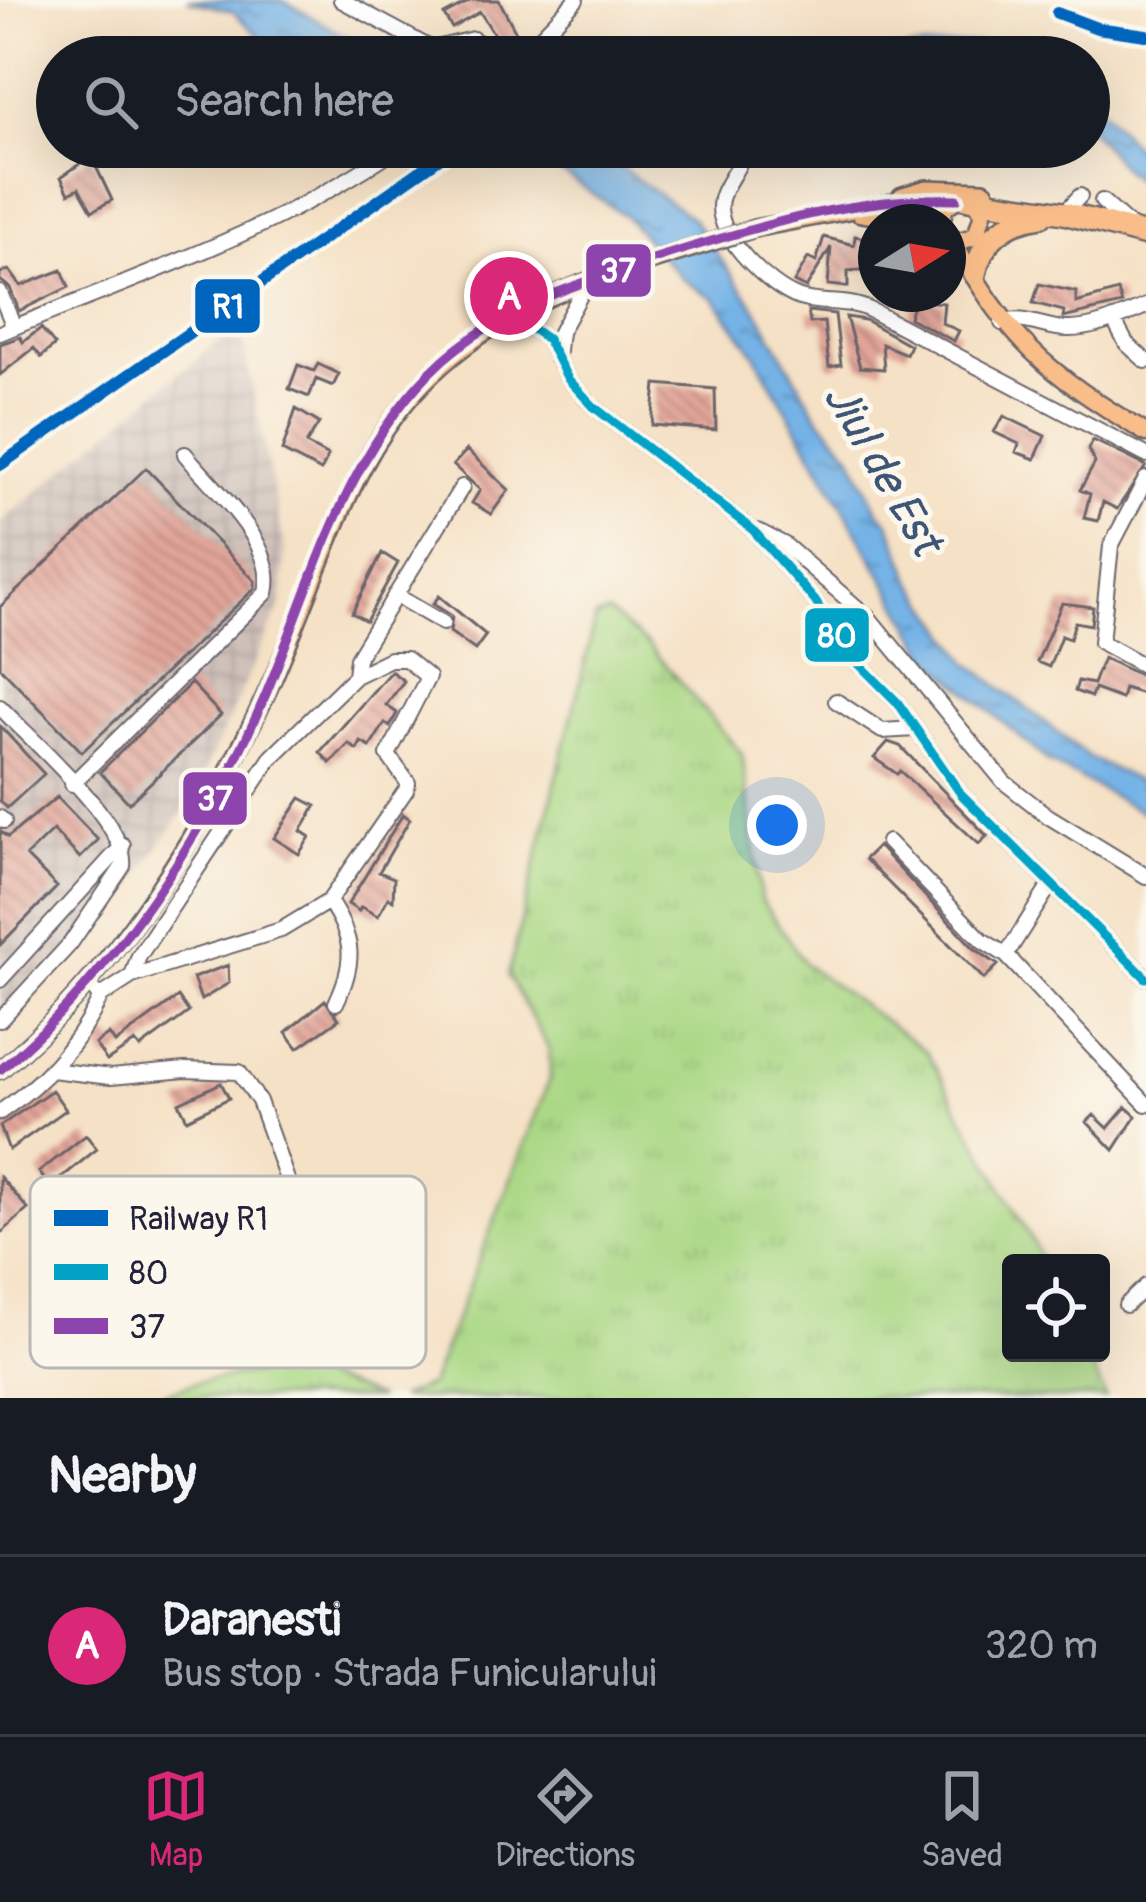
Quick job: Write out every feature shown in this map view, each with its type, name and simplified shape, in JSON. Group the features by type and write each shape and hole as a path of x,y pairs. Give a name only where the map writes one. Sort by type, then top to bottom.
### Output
{"highway":[{"path":"903,198 927,191 972,192 1032,200 1058,213"},
{"path":"963,199 1058,213 1141,233"},
{"path":"980,231 1001,213 1025,209"},
{"path":"972,276 985,246 1009,224 1058,213"}],"main road":[{"path":"866,204 903,198 963,199 983,213 972,276"},
{"path":"952,204 963,199"},
{"path":"0,1070 94,990 245,738 314,568 386,425 445,359 511,314 581,284 756,227 858,205"},
{"path":"828,211 858,215"},
{"path":"966,239 980,231"},
{"path":"966,267 1001,323 1057,376 1146,433"}],"street":[{"path":"341,0 405,36"},
{"path":"541,36 576,0"},
{"path":"0,293 7,330 274,220 368,168"},
{"path":"735,168 721,199 721,216 742,250 796,297 841,299 870,310 1146,455"},
{"path":"1058,213 1080,196"},
{"path":"1102,201 1141,233"},
{"path":"557,358 560,332 581,284"},
{"path":"1001,323 1024,320 1048,329 1076,329 1146,306"},
{"path":"511,314 538,329 594,406 753,530 785,545 868,619 1004,782 1048,816 1146,875"},
{"path":"1113,319 1126,344 1146,361"},
{"path":"72,784 266,593 270,577 260,546 185,454"},
{"path":"1146,479 1111,546 1101,642 1146,668"},
{"path":"355,676 357,658 462,487"},
{"path":"753,530 920,735 961,794 1049,887 1146,978"},
{"path":"395,595 443,623"},
{"path":"0,1112 51,1070 81,1035 94,990 281,930 329,901 406,790 408,783 388,754 428,677 406,659 390,659 355,676 272,758 139,956 132,976"},
{"path":"836,701 882,731 920,735"},
{"path":"0,707 123,845 123,866 70,944 0,1020"},
{"path":"888,842 982,940 1006,955 1146,1104"},
{"path":"0,980 123,845"},
{"path":"1006,955 1049,887"},
{"path":"329,901 351,939 352,969 336,1003"},
{"path":"51,1070 111,1078 239,1072 259,1101 286,1176"},
{"path":"1126,1305 1146,1286"}],"shaded area":[{"path":"239,324 285,548 282,603 191,800 112,914 0,1029 0,523"}],"green space":[{"path":"609,613 648,645 742,754 761,900 806,965 926,1051 1034,1244 1038,1254 1002,1254 1002,1362 1089,1362 1106,1398 398,1398 430,1385 550,1078 549,1049 508,976 596,617"},
{"path":"294,1368 379,1398 153,1398 194,1383"}],"water":[{"path":"187,0 284,1 345,36 259,36 232,11"},
{"path":"1110,119 1146,159 1146,186 1110,153"},
{"path":"555,168 621,168 692,218 757,310 817,415 851,454 877,509 889,522 912,580 969,663 1090,758 1146,785 1146,814 1049,762 931,660 753,351 714,298 685,281 624,215"}],"building":[{"path":"472,0 499,0 518,36 495,36 480,12 452,28 444,15"},
{"path":"74,168 97,168 112,200 92,211 79,188 69,193 61,177"},
{"path":"824,237 854,245 858,237 858,270 848,271 848,287 828,285 831,247 806,288 794,282 808,258 816,262"},
{"path":"9,270 21,286 62,270 69,287 19,311 10,288 0,280 0,273"},
{"path":"1039,284 1076,292 1076,303 1118,291 1122,304 1063,318 1064,311 1033,303"},
{"path":"808,311 835,314 841,365 829,367 824,322 810,323"},
{"path":"911,312 943,312 942,323 959,331 954,341 909,318"},
{"path":"846,317 865,320 910,345 906,354 882,344 884,369 860,367"},
{"path":"41,328 55,345 41,357 34,348 0,375 0,344 20,337 23,342"},
{"path":"318,364 339,374 333,386 316,379 309,397 289,389 298,365 314,371"},
{"path":"656,384 715,389 716,430 652,425"},
{"path":"296,409 319,423 306,444 328,456 321,471 282,451"},
{"path":"1004,416 1045,436 1035,459 1016,452 1019,444 994,432"},
{"path":"1093,440 1146,466 1117,509 1103,502 1098,521 1084,518 1090,494 1080,490 1095,463 1088,449"},
{"path":"467,450 509,490 491,514 472,503 480,490 453,465"},
{"path":"146,468 255,581 255,588 82,752 0,667 0,607"},
{"path":"382,553 398,563 366,621 352,613"},
{"path":"439,596 486,635 475,650 450,632 452,616 433,604"},
{"path":"1062,603 1093,607 1091,625 1075,622 1070,639 1061,636 1049,667 1037,662"},
{"path":"1103,658 1146,678 1143,694 1124,688 1121,699 1094,689 1091,697 1075,691 1078,681 1093,684"},
{"path":"391,671 404,681 386,705 397,713 390,727 385,723 370,747 361,742 357,750 349,744 330,763 320,752"},
{"path":"191,683 221,715 129,803 100,772"},
{"path":"0,726 44,774 7,808 0,801"},
{"path":"888,742 900,746 987,836 979,844 900,771 897,774 874,758"},
{"path":"57,797 98,840 80,858 53,830 26,856 57,887 0,945 0,831 8,837"},
{"path":"301,798 316,806 301,831 310,837 299,854 274,838"},
{"path":"403,814 410,819 379,872 394,878 393,900 388,898 378,916 361,907 359,911 348,904"},
{"path":"878,846 974,948 998,965 984,979 865,859"},
{"path":"228,965 229,983 201,1000 193,978"},
{"path":"178,997 189,1012 140,1048 135,1042 107,1061 95,1044 109,1034 115,1043"},
{"path":"325,1000 339,1019 298,1048 286,1032"},
{"path":"221,1083 229,1098 187,1119 179,1103"},
{"path":"52,1090 66,1110 9,1150 0,1126"},
{"path":"1126,1107 1136,1116 1114,1150 1087,1122 1094,1115 1108,1128"},
{"path":"86,1135 97,1149 64,1176 39,1172"},
{"path":"0,1177 28,1209 0,1234"}],"rail line":[{"name":"R1","path":"1057,13 1097,28 1146,35"},
{"name":"R1","path":"0,465 425,168"}],"transit line":[{"name":"37","path":"0,1070 82,990 186,848 266,694 357,474 410,395 443,360 523,308 672,253 848,207 957,199"},
{"name":"80","path":"511,314 547,339 568,379 594,407 753,530 815,601 849,654 898,703 961,794 1146,978"}],"place":[{"name":"Daranesti","path":"509,296"}],"water label":[{"name":"Jiul de Est","path":"882,469"}]}
